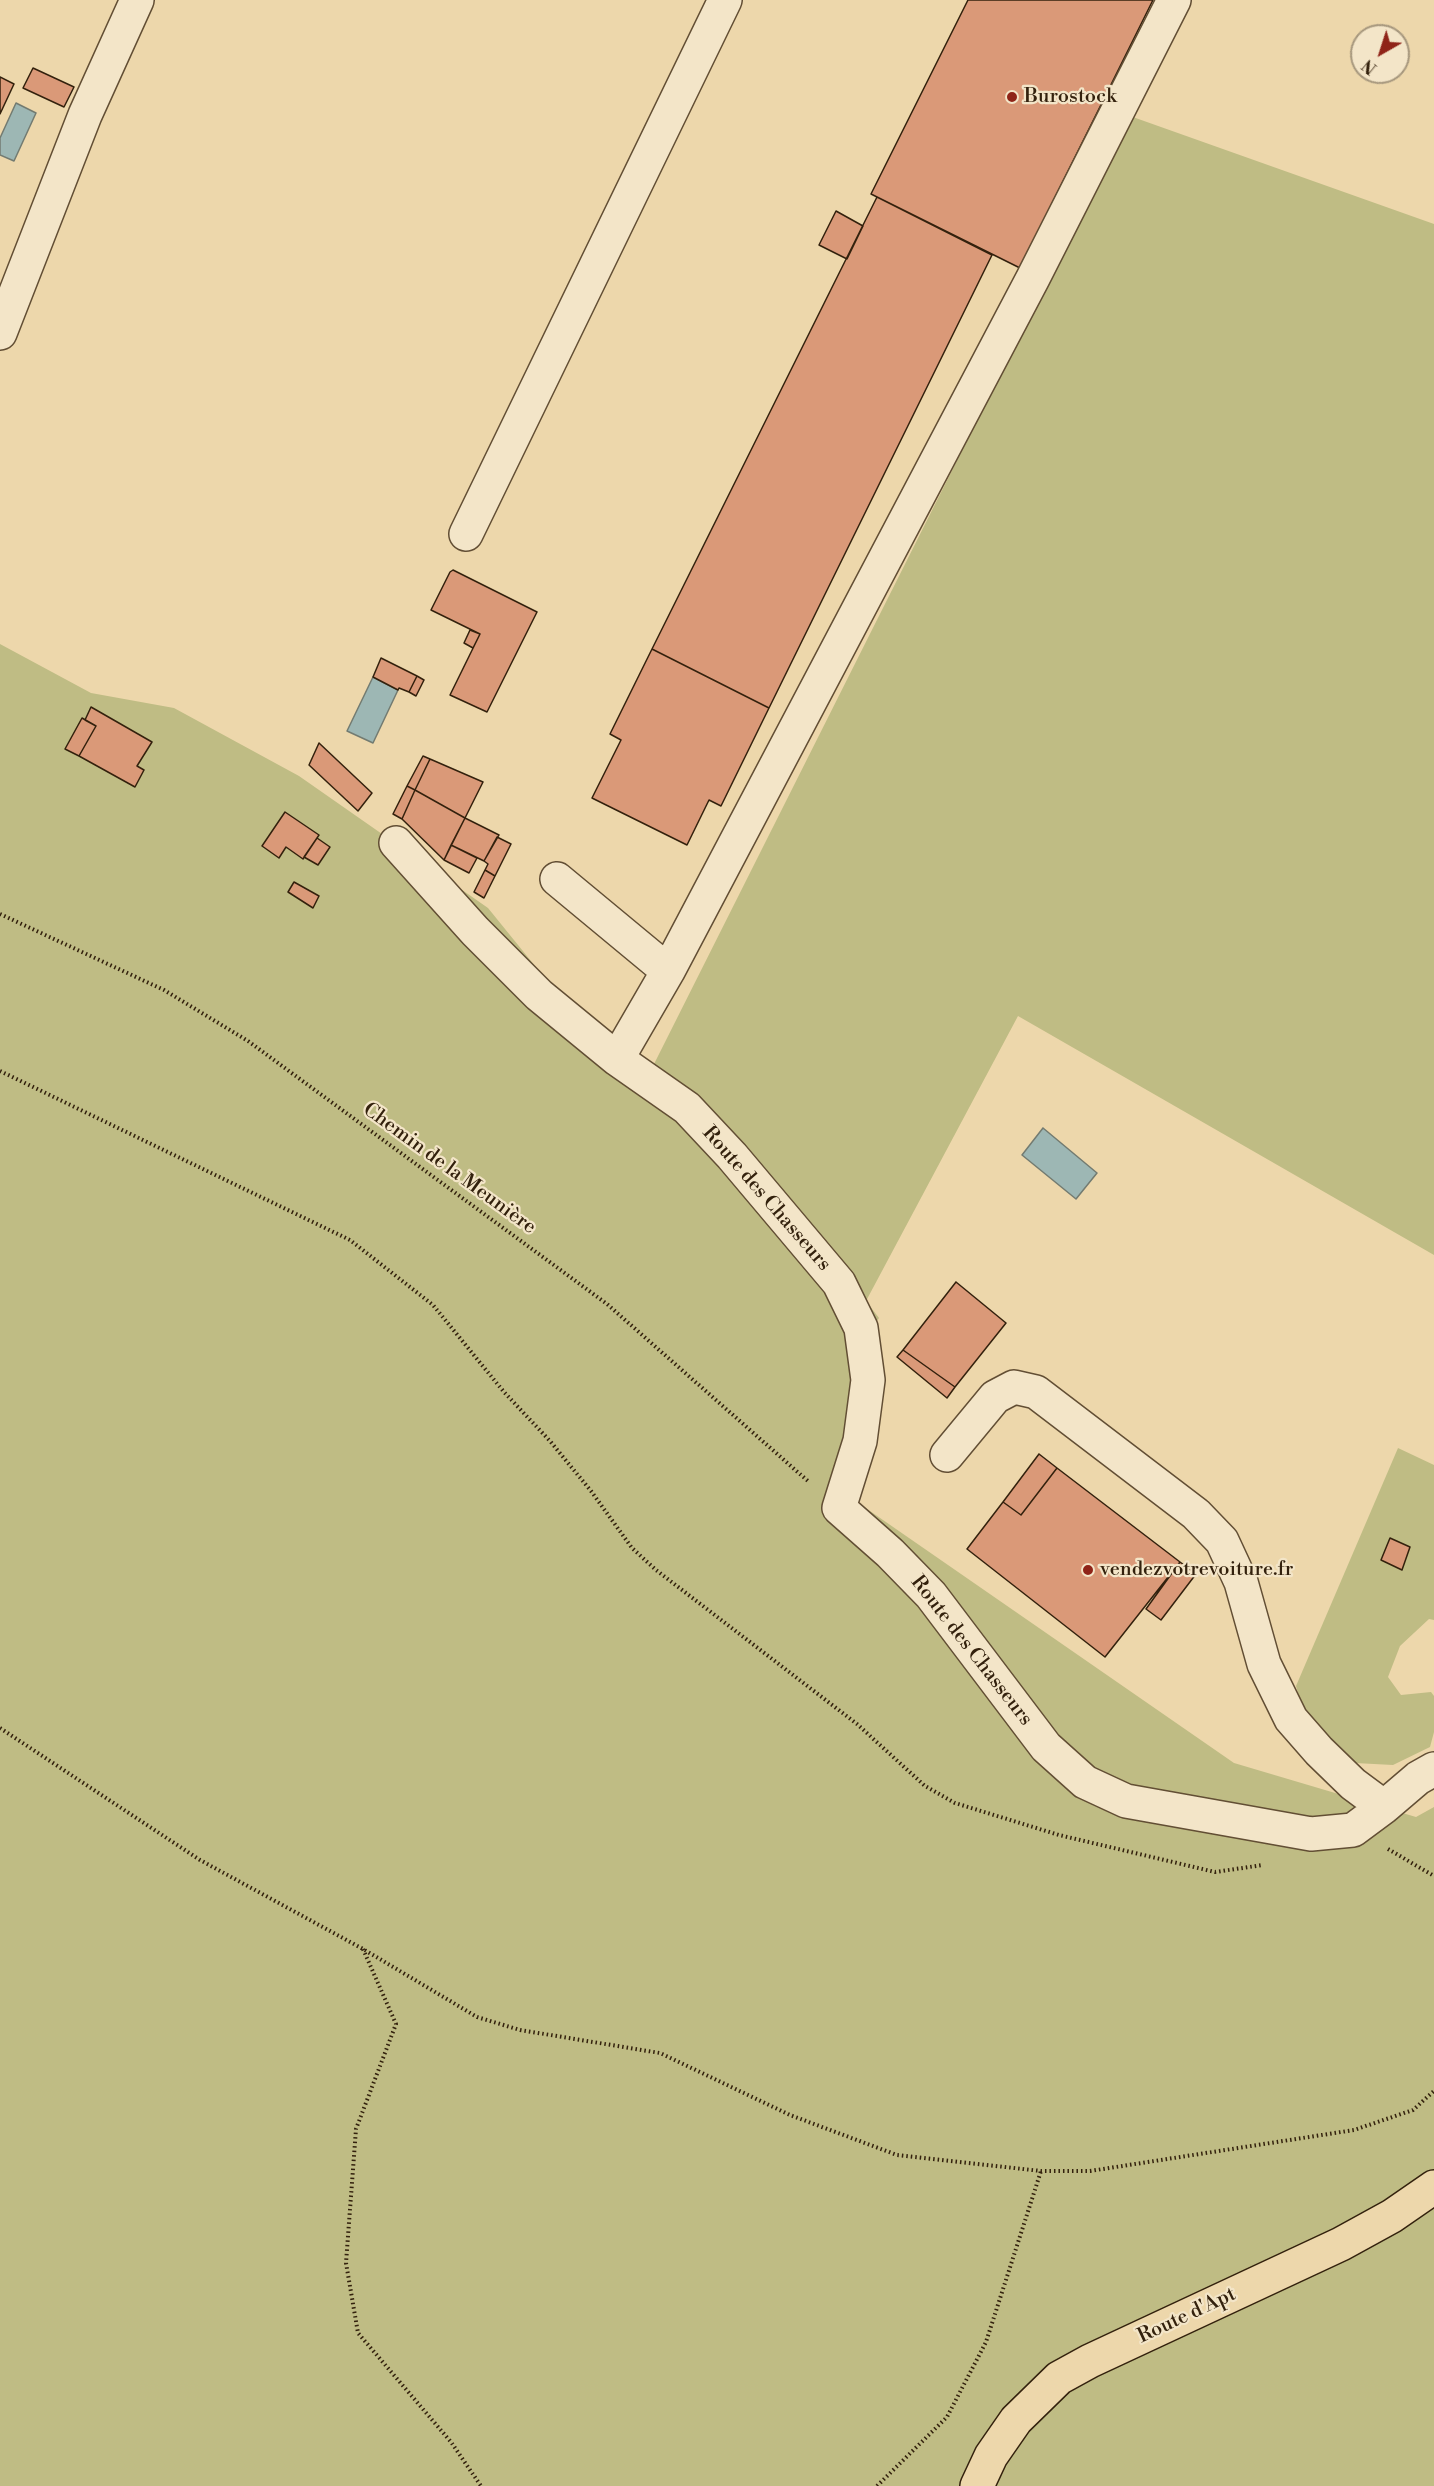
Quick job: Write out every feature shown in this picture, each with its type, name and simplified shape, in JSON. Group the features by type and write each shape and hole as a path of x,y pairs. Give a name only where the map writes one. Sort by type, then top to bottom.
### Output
{"main road":[{"name":"Route d'Apt","path":"977,2486 991,2456 1016,2420 1059,2378 1090,2361 1341,2244 1392,2216 1434,2187"}],"street":[{"path":"0,333 85,115 137,0"},
{"path":"466,534 725,0"},
{"path":"617,1059 668,971 1033,278 1174,0"},
{"name":"Route des Chasseurs","path":"396,843 475,931 538,995 617,1059 687,1108 732,1156 839,1283 861,1328 868,1380 860,1441 839,1508 890,1553 931,1595 1046,1748 1085,1782 1126,1801 1311,1834 1353,1830 1384,1808 1418,1778 1434,1769"},
{"path":"557,879 668,971"},
{"path":"947,1455 995,1397 1014,1387 1036,1392 1196,1514 1222,1541 1240,1582 1264,1664 1292,1719 1332,1764 1384,1808"}],"path":[{"name":"Chemin de la Meunière","path":"0,914 164,990 248,1041 607,1304 839,1508"},
{"path":"0,1071 350,1240 433,1305 504,1392 578,1474 632,1548 656,1570 857,1724 925,1786 935,1792 955,1803 1059,1835 1215,1872 1272,1863 1311,1834"},
{"path":"0,1728 200,1860 363,1949 477,2017 520,2030 660,2053 790,2115 897,2156 1041,2171 1090,2171 1354,2130 1413,2110 1434,2091"},
{"path":"1353,1830 1434,1876"},
{"path":"363,1949 396,2024 356,2129 346,2263 358,2333 451,2442 481,2486"},
{"path":"877,2486 947,2417 986,2342 1041,2171"}],"shaded area":[{"path":"1130,116 1434,224 1434,1255 1018,1016 866,1301 879,1318 874,1325 857,1502 1234,1763 1416,1817 1434,1807 1434,2486 0,2486 0,644 91,693 174,708 299,776 488,908 561,998 654,1064"},
{"path":"1398,1448 1434,1465 1434,1620 1429,1619 1400,1646 1388,1677 1401,1695 1431,1692 1434,1696 1434,1732 1430,1747 1393,1765 1355,1763 1321,1743 1303,1711 1296,1686"}],"water":[{"path":"16,103 36,113 14,161 0,155 0,138"},
{"path":"373,677 398,690 373,743 347,731"},
{"path":"1043,1128 1097,1173 1076,1199 1022,1155"}],"building":[{"name":"Burostock","path":"968,0 1153,0 1020,268 871,194"},
{"path":"33,68 74,87 64,107 23,88"},
{"path":"0,77 14,84 0,114"},
{"path":"877,197 992,255 769,708 652,649"},
{"path":"836,211 863,226 847,259 819,245"},
{"path":"453,570 537,612 487,712 450,695 480,634 431,610"},
{"path":"470,630 480,634 473,648 464,643"},
{"path":"652,649 769,708 721,806 709,800 687,845 592,798 621,740 610,734"},
{"path":"381,658 417,676 409,692 399,688 398,690 373,677"},
{"path":"417,676 424,680 416,696 409,692"},
{"path":"91,707 152,742 137,766 144,770 135,787 79,756 96,726 85,720"},
{"path":"82,718 96,726 79,756 65,749"},
{"path":"319,743 372,793 358,811 309,765"},
{"path":"423,756 430,759 415,790 407,786"},
{"path":"430,759 483,782 465,818 415,790"},
{"path":"407,786 415,790 402,819 393,814"},
{"path":"415,790 465,818 444,860 402,819"},
{"path":"285,812 319,835 303,859 286,847 279,858 262,846"},
{"path":"465,818 499,835 484,861 451,845"},
{"path":"497,837 511,844 495,876 485,870 488,864 484,861"},
{"path":"317,838 330,847 318,865 304,857"},
{"path":"451,845 477,858 469,873 444,860"},
{"path":"485,870 495,876 484,898 474,892"},
{"path":"294,882 319,896 313,908 288,892"},
{"path":"956,1282 1006,1323 955,1387 903,1350"},
{"path":"903,1350 955,1387 947,1398 897,1357"},
{"path":"1039,1454 1057,1468 1021,1515 1003,1502"},
{"path":"1057,1468 1180,1562 1105,1657 967,1549 1003,1502 1021,1515"},
{"path":"1390,1538 1410,1547 1402,1570 1381,1560"},
{"path":"1180,1562 1196,1574 1161,1620 1146,1609"}],"place":[{"name":"Burostock","path":"1012,97"},
{"name":"vendezvotrevoiture.fr","path":"1088,1570"}]}
